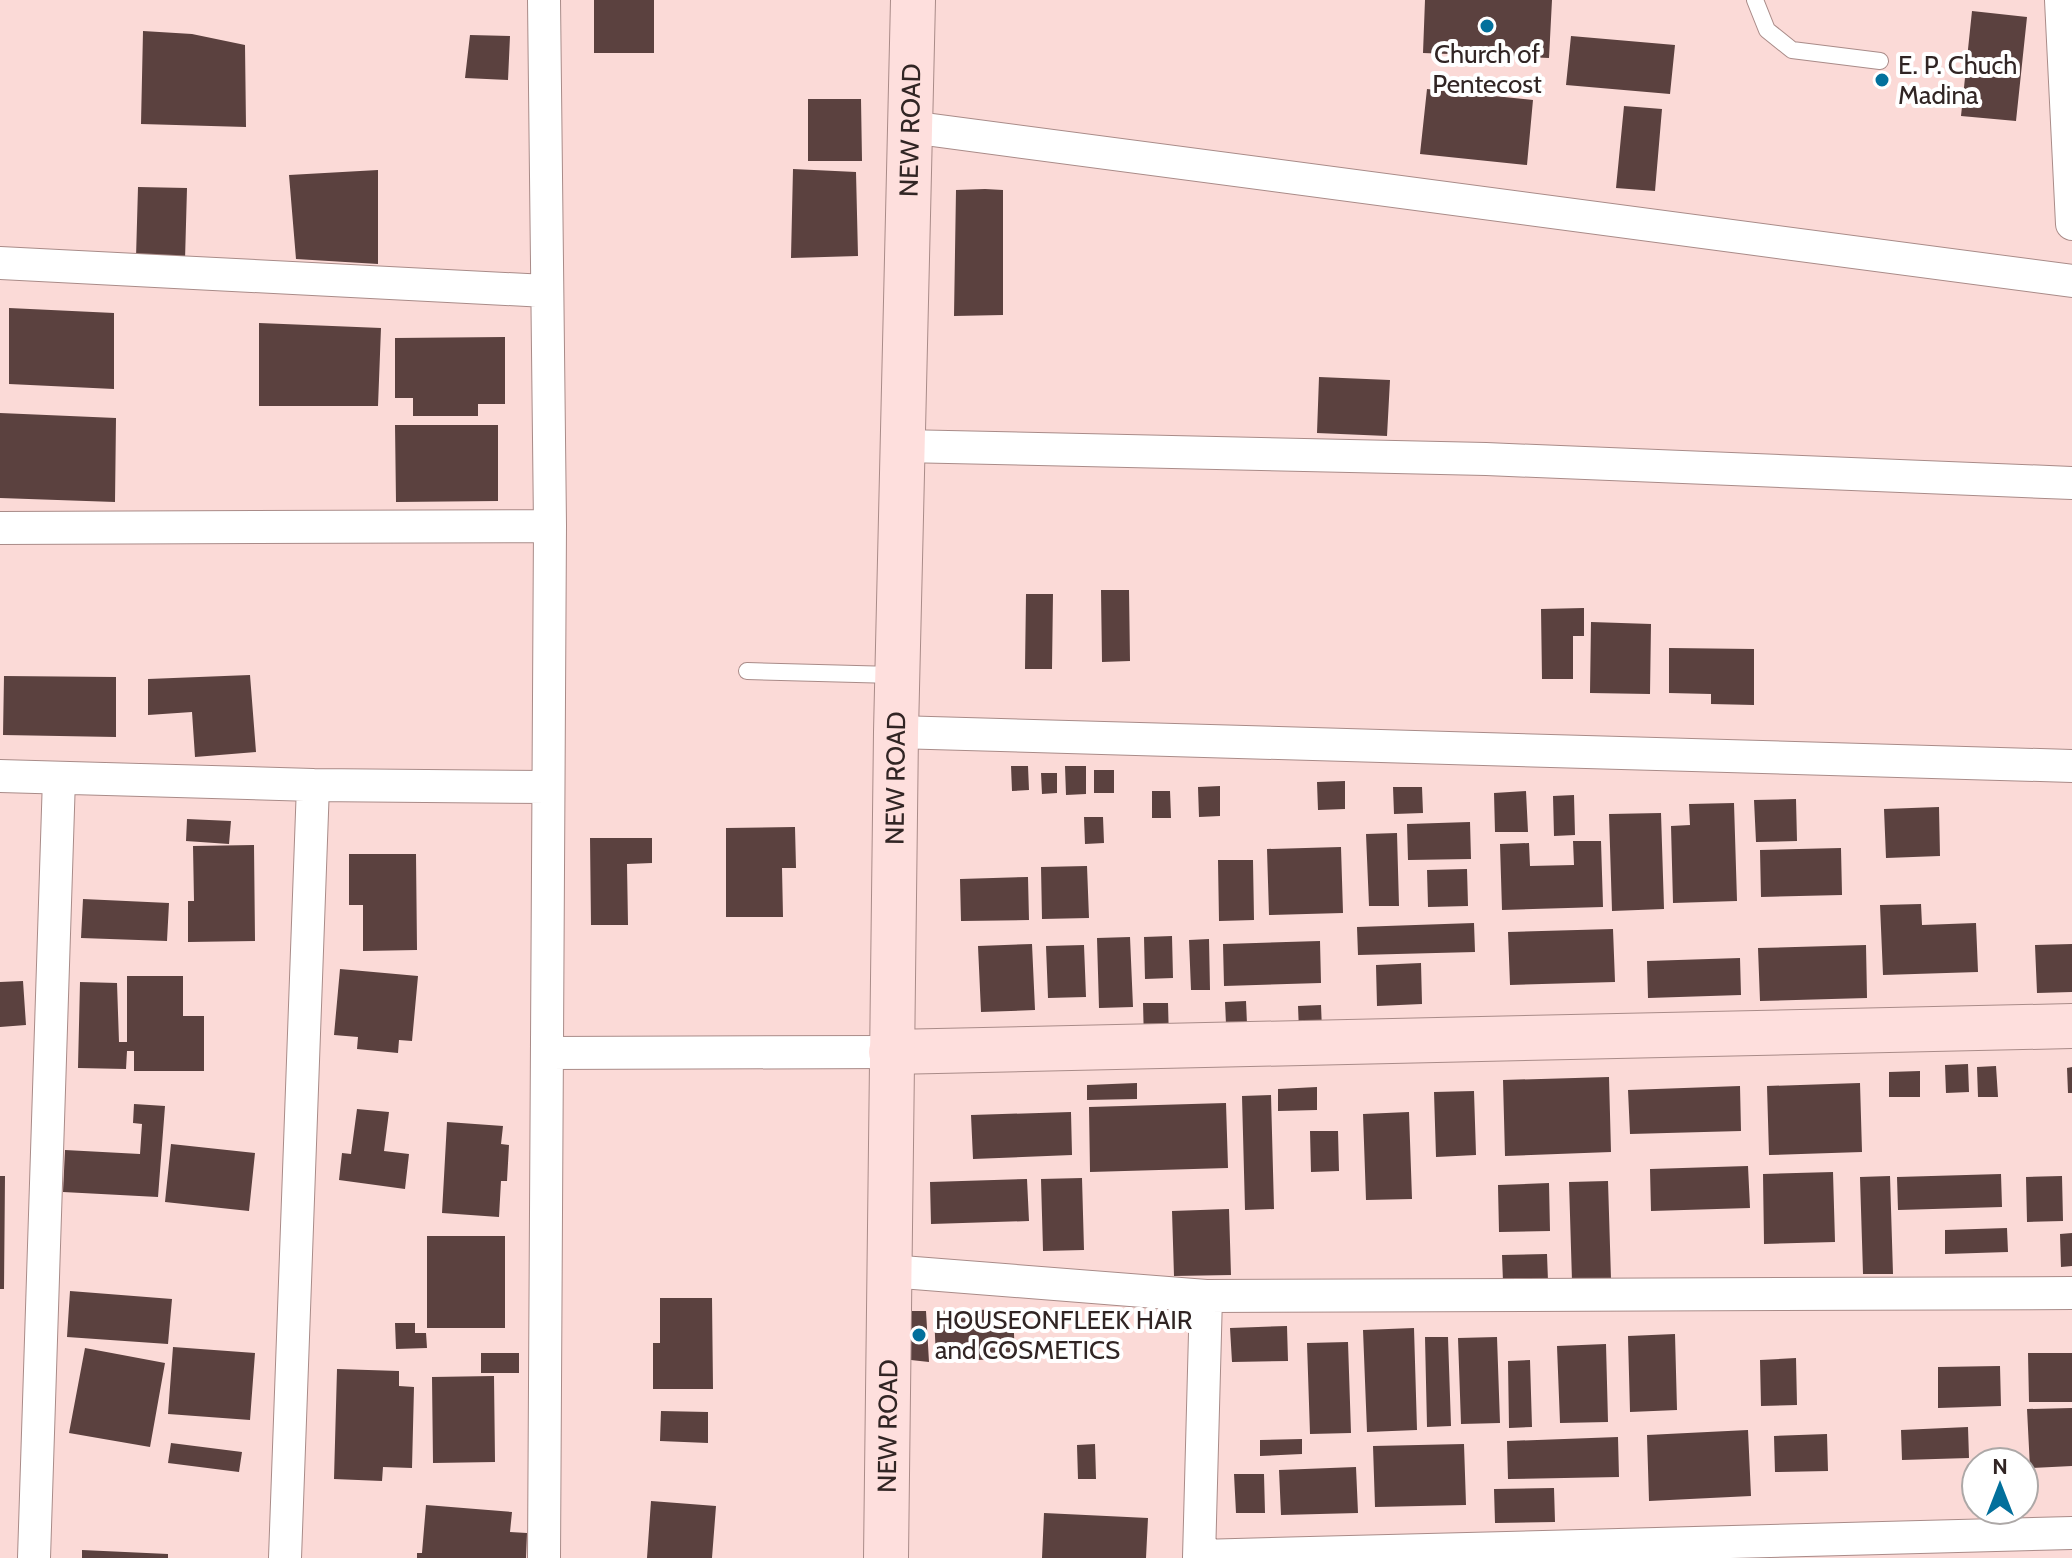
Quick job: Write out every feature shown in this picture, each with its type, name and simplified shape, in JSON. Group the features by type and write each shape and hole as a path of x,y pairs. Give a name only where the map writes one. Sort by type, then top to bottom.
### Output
{"street":[{"path":"544,0 550,526 544,1558"},
{"name":"NEW ROAD","path":"886,1558 896,732 913,0"},
{"path":"2061,0 2072,224"},
{"path":"910,127 2072,281"},
{"path":"0,263 546,291"},
{"path":"902,446 1486,459 2072,483"},
{"path":"0,528 550,526"},
{"path":"896,732 2072,766"},
{"path":"0,776 313,785 547,787"},
{"path":"34,1558 59,778"},
{"path":"285,1558 313,785"},
{"path":"547,1053 891,1052 2072,1026"},
{"path":"889,1271 1206,1296 2072,1293"},
{"path":"1206,1296 1199,1557 2072,1533"}],"lane":[{"path":"1755,0 1767,30 1792,50 1880,61"},
{"path":"747,671 897,676"}],"building":[{"path":"594,0 654,0 654,53 594,53"},
{"name":"Church of Pentecost","path":"1425,0 1552,0 1549,58 1423,53"},
{"path":"1972,11 2027,17 2016,121 1961,116"},
{"path":"143,31 192,34 245,45 246,127 141,124"},
{"path":"470,35 510,36 508,80 465,78"},
{"path":"1571,36 1675,45 1670,94 1566,85"},
{"path":"1427,89 1533,100 1527,165 1420,154"},
{"path":"808,99 861,99 862,161 808,161"},
{"path":"1624,106 1662,109 1655,191 1616,188"},
{"path":"793,169 856,172 858,256 791,258"},
{"path":"378,170 378,264 296,259 289,175"},
{"path":"138,187 187,188 185,260 136,258"},
{"path":"956,190 1003,190 1003,315 954,316"},
{"path":"9,308 114,313 114,389 9,384"},
{"path":"259,323 381,328 378,406 259,406"},
{"path":"505,337 505,404 478,404 478,416 413,416 413,398 395,398 395,338"},
{"path":"1319,377 1390,380 1387,436 1317,433"},
{"path":"0,413 116,418 115,502 0,498"},
{"path":"395,425 498,425 498,501 396,502"},
{"path":"1101,590 1129,590 1130,661 1102,662"},
{"path":"1026,594 1053,594 1052,669 1025,669"},
{"path":"1584,608 1584,636 1573,636 1573,679 1542,679 1541,609"},
{"path":"1591,622 1651,624 1650,694 1590,693"},
{"path":"1669,648 1754,649 1754,705 1711,704 1711,694 1669,693"},
{"path":"250,675 256,752 195,757 192,712 148,715 148,679"},
{"path":"4,676 116,677 116,737 3,735"},
{"path":"1011,766 1028,766 1029,790 1012,791"},
{"path":"1065,766 1086,766 1086,794 1066,795"},
{"path":"1094,770 1114,770 1114,793 1094,793"},
{"path":"1041,773 1057,773 1057,793 1042,794"},
{"path":"1345,781 1345,809 1318,810 1317,782"},
{"path":"1220,786 1220,816 1199,817 1198,787"},
{"path":"1393,787 1422,787 1423,813 1394,814"},
{"path":"1152,791 1170,791 1171,818 1152,818"},
{"path":"1526,791 1528,832 1495,832 1494,793"},
{"path":"1574,795 1575,835 1554,836 1553,796"},
{"path":"1796,799 1797,841 1756,842 1754,800"},
{"path":"1734,803 1737,901 1673,903 1671,826 1690,825 1689,804"},
{"path":"1939,807 1940,856 1886,858 1884,809"},
{"path":"1661,813 1664,909 1612,911 1609,814"},
{"path":"1084,817 1103,817 1104,843 1085,844"},
{"path":"187,819 231,821 229,844 186,841"},
{"path":"1470,822 1471,859 1408,860 1407,824"},
{"path":"795,827 796,868 782,868 783,917 726,917 726,828"},
{"path":"1397,833 1399,906 1369,906 1366,834"},
{"path":"590,838 652,838 652,863 627,864 628,925 591,925"},
{"path":"1573,841 1601,841 1603,907 1502,910 1500,844 1529,843 1530,866 1574,865"},
{"path":"254,845 255,941 188,942 188,901 194,901 193,846"},
{"path":"1341,847 1343,913 1269,915 1267,849"},
{"path":"1841,848 1842,895 1761,897 1760,850"},
{"path":"349,854 416,854 417,950 363,951 363,905 349,905"},
{"path":"1218,860 1253,860 1254,920 1219,921"},
{"path":"1087,866 1089,918 1042,919 1041,867"},
{"path":"1467,869 1468,906 1428,907 1427,870"},
{"path":"1028,877 1029,920 961,921 960,879"},
{"path":"83,899 169,903 167,941 81,938"},
{"path":"1921,904 1922,925 1976,923 1978,972 1883,975 1880,905"},
{"path":"1474,923 1475,952 1358,955 1357,927"},
{"path":"1613,929 1615,982 1510,985 1508,932"},
{"path":"1172,936 1173,978 1145,979 1144,937"},
{"path":"1130,937 1133,1007 1099,1008 1097,938"},
{"path":"1209,939 1210,990 1191,990 1189,940"},
{"path":"1320,941 1321,983 1224,986 1223,944"},
{"path":"1032,944 1035,1010 981,1012 978,946"},
{"path":"2072,944 2072,992 2037,993 2035,945"},
{"path":"1084,945 1086,997 1048,998 1046,946"},
{"path":"1866,945 1867,998 1760,1001 1758,948"},
{"path":"1740,958 1741,995 1648,998 1647,961"},
{"path":"1421,963 1422,1004 1377,1006 1376,965"},
{"path":"340,969 418,976 412,1041 399,1040 398,1053 357,1049 358,1037 334,1035"},
{"path":"127,976 183,976 183,1016 204,1016 204,1071 134,1071 134,1051 127,1051 126,1069 78,1068 80,982 117,983 119,1042 127,1042"},
{"path":"23,981 26,1025 0,1027 0,982"},
{"path":"1246,1001 1247,1024 1226,1024 1225,1002"},
{"path":"1143,1003 1168,1003 1169,1041 1144,1042"},
{"path":"1321,1005 1322,1030 1299,1030 1298,1006"},
{"path":"1968,1064 1969,1092 1946,1093 1945,1065"},
{"path":"1996,1066 1998,1097 1978,1097 1977,1067"},
{"path":"2072,1067 2072,1093 2068,1093 2067,1068"},
{"path":"1920,1071 1920,1097 1889,1097 1889,1072"},
{"path":"1609,1077 1611,1152 1505,1156 1503,1080"},
{"path":"1137,1083 1137,1099 1087,1100 1087,1085"},
{"path":"1860,1083 1862,1152 1769,1155 1767,1086"},
{"path":"1740,1086 1741,1131 1630,1134 1628,1090"},
{"path":"1317,1087 1317,1110 1278,1111 1278,1089"},
{"path":"1474,1091 1476,1155 1436,1157 1434,1092"},
{"path":"1271,1095 1274,1209 1245,1210 1242,1096"},
{"path":"1226,1103 1228,1168 1090,1172 1089,1107"},
{"path":"134,1104 165,1106 158,1197 63,1192 65,1150 140,1154 142,1124 133,1123"},
{"path":"357,1109 389,1112 384,1151 409,1154 405,1189 339,1180 342,1153 351,1154"},
{"path":"1071,1112 1072,1155 973,1159 971,1115"},
{"path":"1409,1112 1412,1199 1366,1200 1363,1114"},
{"path":"447,1122 503,1126 501,1144 509,1145 507,1181 501,1181 499,1217 442,1213"},
{"path":"1310,1131 1338,1131 1339,1171 1311,1172"},
{"path":"171,1144 255,1153 249,1211 165,1202"},
{"path":"1748,1166 1750,1208 1651,1211 1650,1169"},
{"path":"1833,1172 1835,1242 1764,1244 1763,1174"},
{"path":"2001,1174 2002,1207 1898,1210 1897,1177"},
{"path":"0,1176 5,1176 4,1289 0,1289"},
{"path":"1890,1176 1893,1274 1863,1274 1860,1177"},
{"path":"2062,1176 2063,1221 2027,1222 2026,1177"},
{"path":"1082,1178 1084,1250 1043,1251 1041,1179"},
{"path":"1027,1179 1029,1221 931,1224 930,1182"},
{"path":"1608,1181 1611,1279 1572,1281 1569,1182"},
{"path":"1549,1183 1550,1231 1499,1232 1498,1185"},
{"path":"1229,1209 1231,1275 1174,1276 1172,1211"},
{"path":"2007,1228 2008,1252 1945,1254 1945,1230"},
{"path":"2072,1233 2072,1266 2061,1267 2060,1234"},
{"path":"427,1236 505,1236 505,1328 427,1328"},
{"path":"1547,1254 1548,1281 1503,1282 1502,1255"},
{"path":"70,1291 172,1299 168,1344 67,1337"},
{"path":"660,1298 712,1298 713,1389 653,1389 653,1343 660,1343"},
{"path":"1013,1309 1015,1359 936,1361 934,1311"},
{"name":"HOUSEONFLEEK HAIR and COSMETICS","path":"909,1311 926,1311 929,1362 911,1360"},
{"path":"395,1323 415,1323 415,1333 426,1333 427,1348 396,1349"},
{"path":"1287,1326 1288,1361 1232,1362 1230,1328"},
{"path":"1414,1328 1417,1430 1367,1432 1363,1330"},
{"path":"1675,1334 1677,1410 1630,1412 1628,1336"},
{"path":"1425,1337 1448,1337 1451,1426 1427,1427"},
{"path":"1497,1337 1500,1423 1461,1424 1458,1338"},
{"path":"1348,1342 1351,1433 1310,1434 1307,1343"},
{"path":"1606,1344 1608,1422 1560,1423 1557,1346"},
{"path":"173,1347 255,1353 250,1420 168,1414"},
{"path":"85,1348 165,1363 150,1447 69,1433"},
{"path":"481,1353 519,1353 519,1373 481,1373"},
{"path":"2028,1353 2072,1353 2072,1402 2029,1402"},
{"path":"1796,1358 1797,1405 1761,1406 1760,1360"},
{"path":"1530,1360 1532,1427 1509,1428 1508,1361"},
{"path":"2000,1366 2001,1406 1938,1408 1938,1367"},
{"path":"337,1369 399,1371 399,1386 414,1387 412,1468 383,1467 382,1481 334,1479"},
{"path":"494,1376 495,1462 433,1463 432,1377"},
{"path":"2072,1408 2072,1466 2040,1468 2040,1446 2029,1446 2027,1409"},
{"path":"661,1411 708,1412 708,1443 660,1441"},
{"path":"1968,1427 1969,1446 1960,1446 1960,1458 1902,1460 1901,1430"},
{"path":"1748,1430 1751,1496 1649,1501 1647,1435"},
{"path":"1827,1434 1828,1471 1775,1472 1774,1436"},
{"path":"1618,1437 1619,1477 1508,1479 1507,1441"},
{"path":"1302,1439 1302,1454 1260,1456 1260,1440"},
{"path":"171,1443 242,1452 239,1472 168,1463"},
{"path":"1095,1444 1096,1479 1078,1479 1077,1445"},
{"path":"1464,1444 1466,1505 1375,1507 1373,1446"},
{"path":"1356,1467 1358,1513 1281,1515 1279,1470"},
{"path":"1234,1474 1264,1474 1265,1513 1236,1513"},
{"path":"1554,1488 1555,1522 1495,1523 1494,1489"},
{"path":"651,1501 716,1506 712,1558 647,1558"},
{"path":"426,1505 512,1512 510,1532 527,1533 526,1558 417,1558 417,1553 422,1553"},
{"path":"1044,1513 1148,1518 1146,1558 1042,1558"},
{"path":"82,1550 168,1554 168,1558 82,1558"}],"place":[{"name":"Church of Pentecost","path":"1487,26"},
{"name":"E. P. Chuch Madina","path":"1882,80"},
{"name":"HOUSEONFLEEK HAIR and COSMETICS","path":"919,1335"}]}
